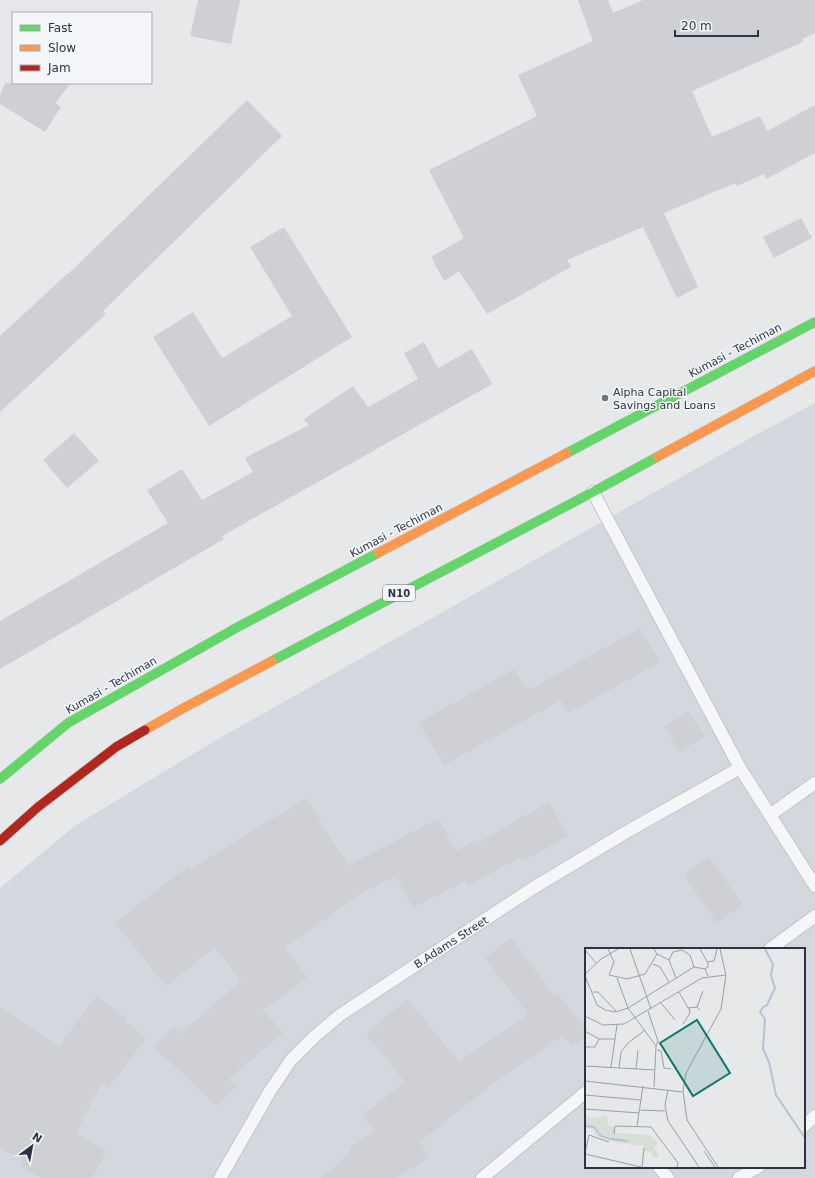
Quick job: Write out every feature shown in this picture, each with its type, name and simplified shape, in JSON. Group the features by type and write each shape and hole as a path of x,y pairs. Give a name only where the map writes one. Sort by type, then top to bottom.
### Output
{"highway":[{"name":"Kumasi - Techiman","path":"0,779 68,723 236,628 815,322"},
{"name":"N10","path":"0,841 38,807 116,747 201,699 346,621 593,492 815,371"}],"lane":[{"path":"593,492 740,768 815,886"},
{"name":"B.Adams Street","path":"220,1178 270,1091 291,1060 314,1037 340,1015 533,888 740,768"},
{"path":"770,815 815,783"},
{"path":"771,948 815,916"},
{"path":"482,1178 585,1093"},
{"path":"805,1125 815,1116"},
{"path":"660,1168 668,1178"},
{"path":"739,1178 756,1168"}],"shaded area":[{"path":"815,403 815,1178 0,1178 0,888 76,825 218,739"}],"building":[{"path":"198,0 240,0 231,44 190,36"},
{"path":"578,0 608,0 613,13 643,0 815,0 815,33 802,39 803,42 692,91 712,137 760,116 767,131 815,105 815,153 766,179 764,174 737,186 735,183 664,213 698,287 677,298 643,227 567,260 571,267 487,314 459,271 444,281 431,257 464,238 429,170 537,116 518,75 593,41"},
{"path":"5,83 70,84 55,103 61,107 45,132 0,104 0,96"},
{"path":"247,100 282,136 103,311 106,314 0,412 0,336 68,274"},
{"path":"801,218 812,238 774,258 763,237"},
{"path":"284,227 352,337 209,426 153,337 193,312 222,358 292,316 250,247"},
{"path":"424,342 438,368 472,349 492,384 222,536 224,539 0,669 0,621 168,523 147,490 182,469 202,500 253,472 245,458 309,425 304,419 353,386 368,407 418,379 404,353"},
{"path":"74,433 99,461 67,488 43,460"},
{"path":"640,628 660,662 568,713 561,700 444,765 419,722 515,669 527,691"},
{"path":"689,711 705,736 680,752 664,727"},
{"path":"306,798 348,865 439,819 456,851 475,840 477,843 549,802 568,836 522,862 520,857 468,886 465,881 413,908 396,876 364,892 285,947 307,978 263,1010 283,1033 229,1079 237,1086 217,1106 154,1047 174,1026 181,1033 241,981 215,947 166,986 115,923 188,866 191,869"},
{"path":"709,857 743,904 717,923 684,875"},
{"path":"511,938 554,995 556,993 585,1027 585,1036 572,1047 563,1035 494,1083 420,1142 430,1157 396,1178 321,1178 351,1152 349,1149 374,1131 362,1115 405,1082 366,1034 407,999 459,1062 528,1014 485,958"},
{"path":"96,996 126,1018 124,1020 146,1038 108,1089 101,1084 76,1133 107,1151 92,1178 42,1178 20,1167 23,1160 0,1148 0,1007 59,1046"}],"traffic: fast":[{"path":"567,453 815,322"},
{"path":"272,661 657,457"},
{"path":"0,779 68,723 236,628 378,553"}],"traffic: slow":[{"path":"657,457 815,371"},
{"path":"378,553 567,453"},
{"path":"145,730 272,661"}],"traffic: jam":[{"path":"0,841 38,807 116,747 145,730"}],"place":[{"name":"Alpha Capital Savings and Loans","path":"605,398"}]}
